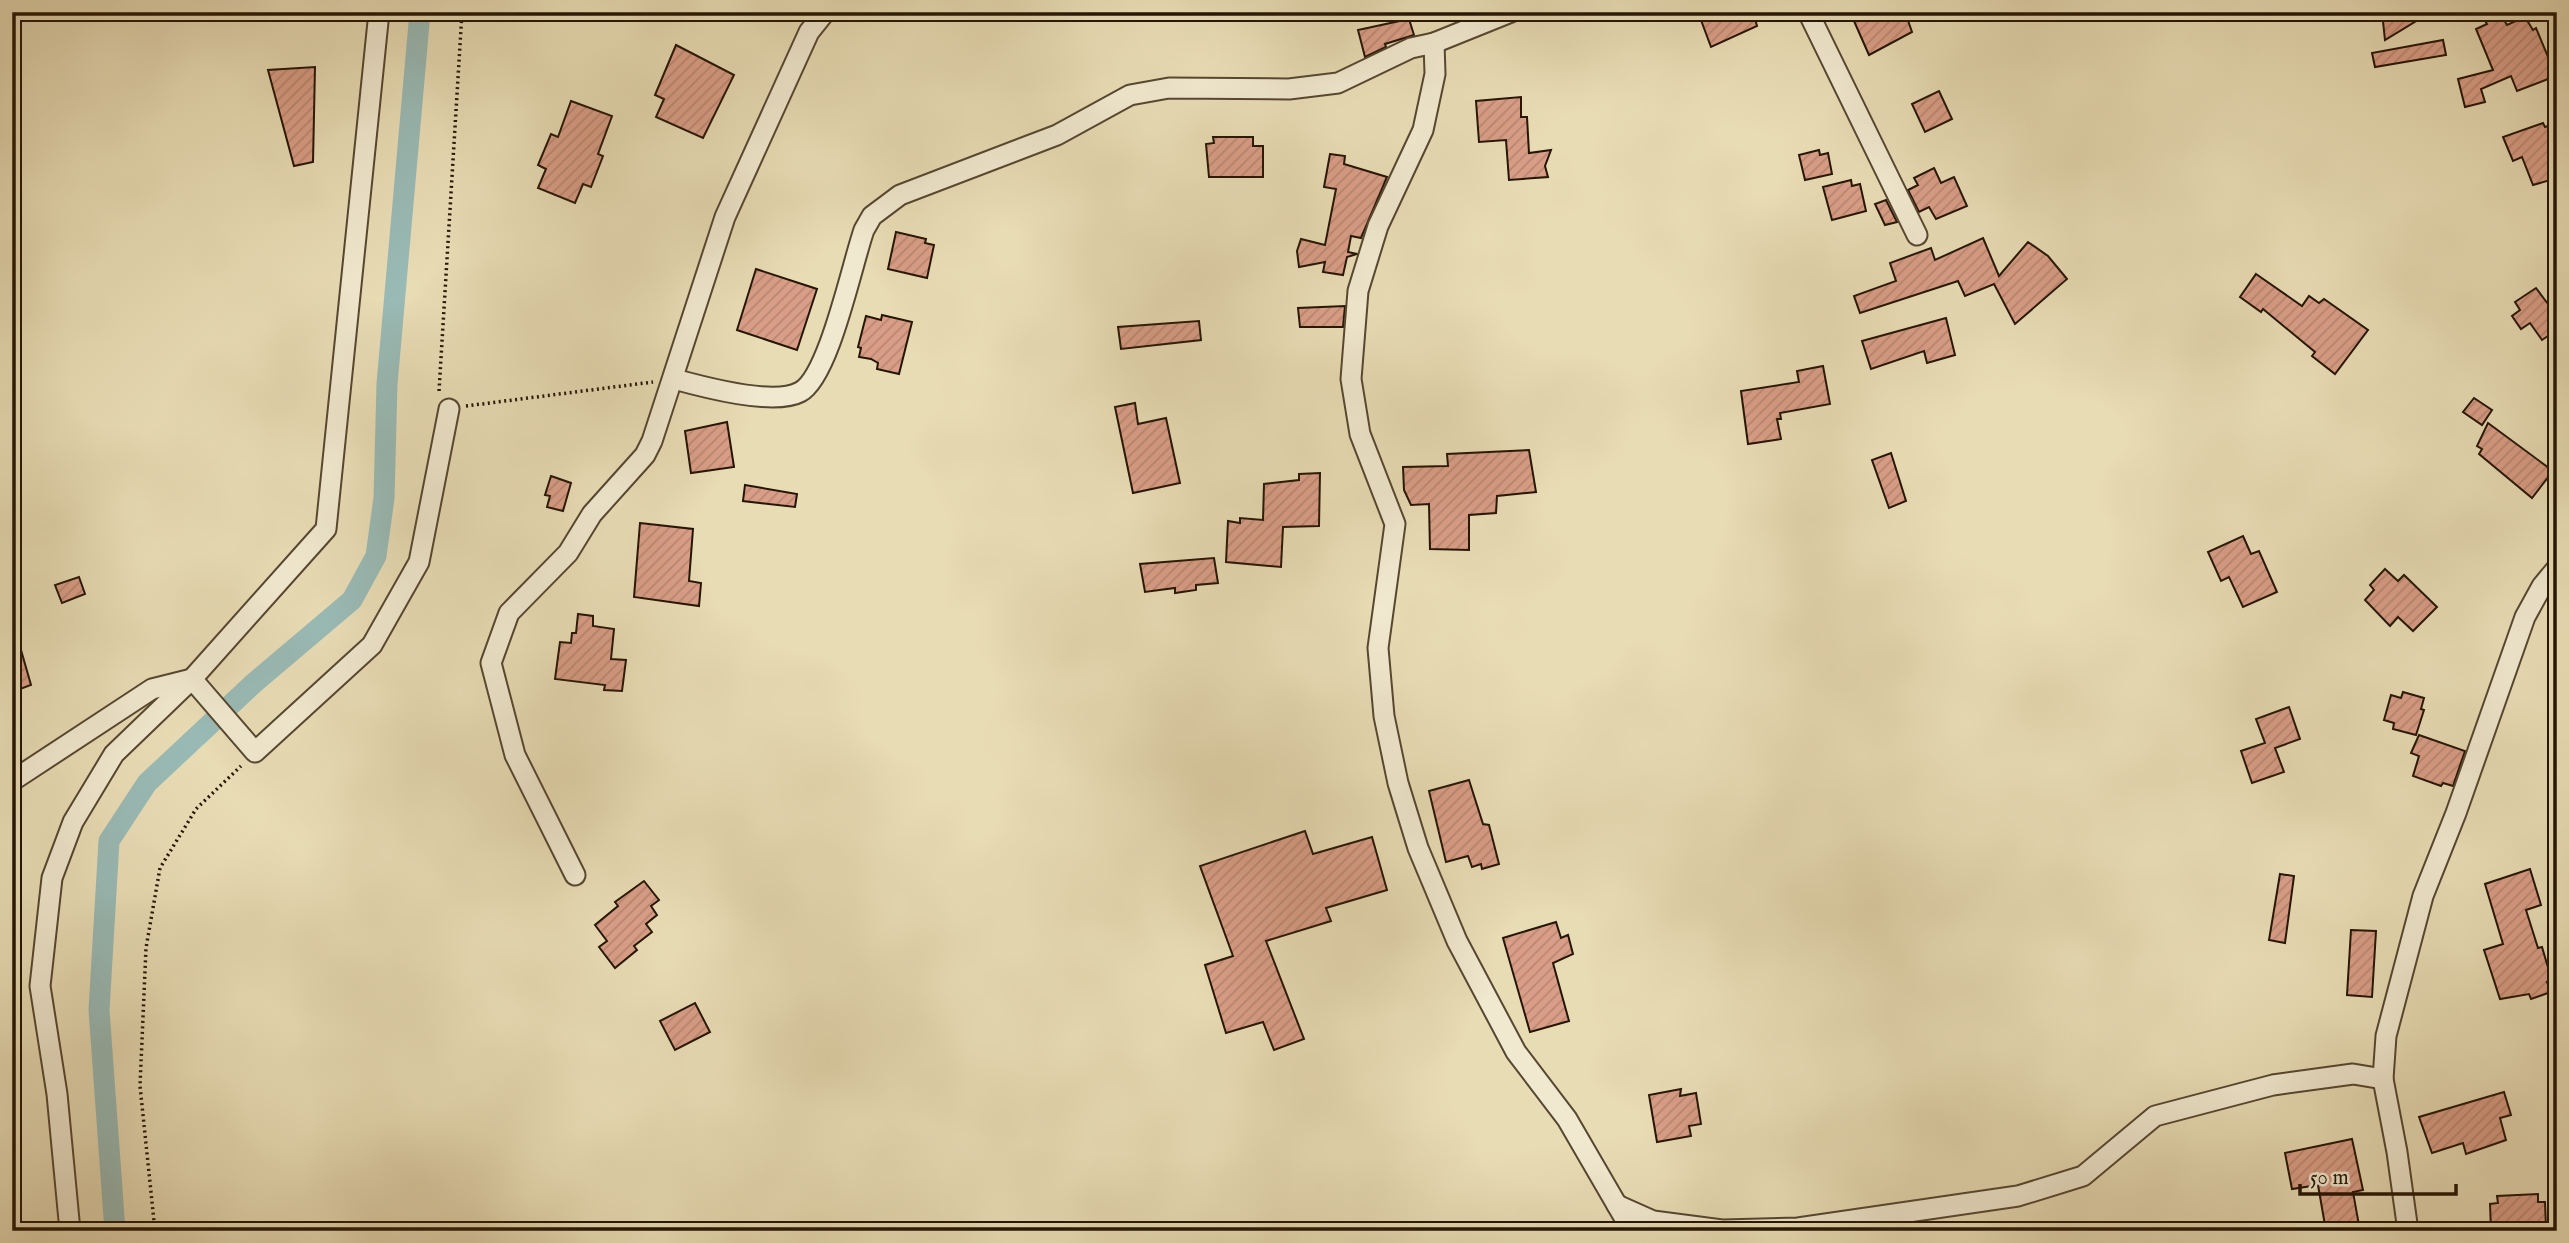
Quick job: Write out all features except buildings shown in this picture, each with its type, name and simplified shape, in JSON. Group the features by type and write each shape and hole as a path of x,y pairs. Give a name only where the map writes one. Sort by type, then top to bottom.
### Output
{"street":[{"path":"70,1231 57,1094 40,986 52,878 73,822 114,754 192,679 326,528 379,12"},
{"path":"575,875 515,755 491,663 509,613 568,553 592,514 645,454 674,379 725,217 809,32 825,12"},
{"path":"674,379 704,387 758,395 786,396 808,387 822,364 864,230 872,216 900,195 1057,135 1130,95 1169,88 1315,87 1338,83 1411,48 1434,43 1511,12"},
{"path":"1808,12 1917,235"},
{"path":"1434,43 1435,74 1423,130 1378,226 1358,291 1351,379 1360,434 1395,524 1378,648 1384,716 1398,783 1414,835 1457,941 1516,1052 1567,1119 1632,1231"},
{"path":"192,679 255,752 372,645 419,562 449,409"},
{"path":"2407,1231 2399,1165 2383,1079 2386,1036 2423,896 2525,617 2542,586 2557,568"},
{"path":"12,781 152,689 192,679"},
{"path":"1617,1205 1653,1220 1722,1230 1798,1228 2018,1196 2083,1176 2155,1115 2273,1086 2353,1074 2383,1079"}],"path":[{"path":"461,12 439,397 449,409 674,379"},
{"path":"155,1231 140,1086 146,948 159,868 196,809 255,752"}],"waterway":[{"path":"115,1231 99,1010 109,841 147,783 254,683 352,600 376,556 384,498 387,384 420,12"}]}
